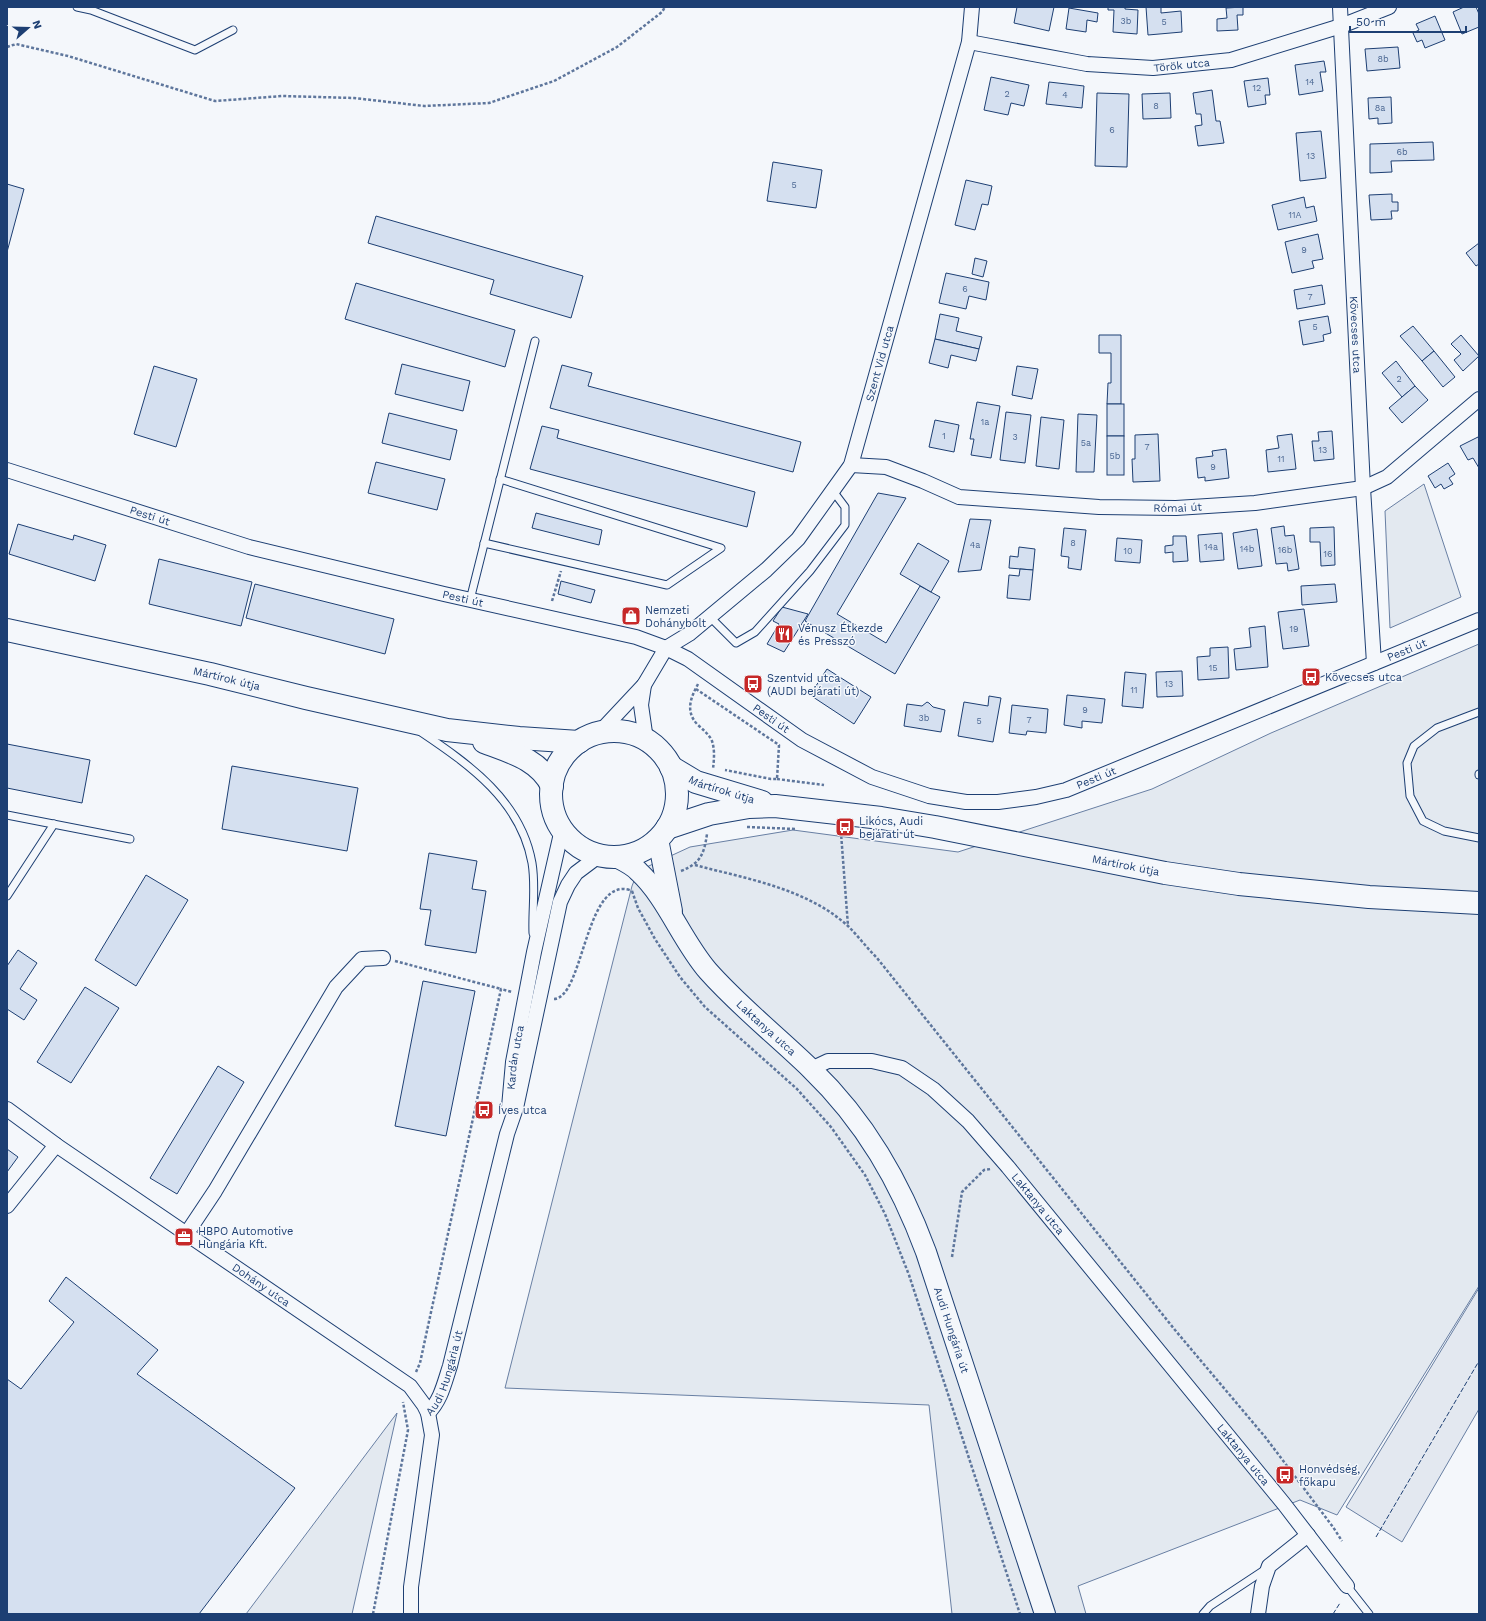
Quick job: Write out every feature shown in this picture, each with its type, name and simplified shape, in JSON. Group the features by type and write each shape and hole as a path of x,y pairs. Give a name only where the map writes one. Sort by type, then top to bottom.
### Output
{"main road":[{"name":"Mártírok útja","path":"7,630 210,674 447,730 519,755 536,765 548,778 552,786"},
{"name":"Mártírok útja","path":"447,730 519,738 579,742"},
{"name":"Mártírok útja","path":"663,833 673,817 677,792 671,767 656,747 646,740 631,733 615,731 599,733 579,742 567,753 558,766 552,786 553,808 562,829 572,841 585,850 608,856 626,856 639,852 663,833 709,814 749,807 775,806 881,818 935,827 1165,873 1239,884 1369,897 1479,903"},
{"name":"Mártírok útja","path":"671,767 696,782 712,777 775,806"}],"street":[{"name":"Szent Vid utca","path":"666,648 689,634 766,570 792,544 851,465 968,42 972,7"},
{"name":"Kövecses utca","path":"1340,7 1363,488 1374,663"},
{"name":"Török utca","path":"968,42 1087,64 1153,68 1231,60 1341,26 1389,7"},
{"name":"Római út","path":"851,465 886,467 959,497 1099,507 1176,508 1247,504 1363,488 1387,477 1479,399"},
{"name":"Pesti út","path":"7,470 249,547 628,636 666,648 706,672 802,740 872,777 929,796 966,802 998,802 1036,797 1066,790 1479,620"},
{"path":"599,733 644,685 666,648"},
{"path":"644,685 641,705 646,740"},
{"name":"Kardán utca","path":"507,1134 512,1062 534,952 562,829"},
{"name":"Laktanya utca","path":"649,884 663,833"},
{"name":"Kardán utca","path":"507,1134 516,1108 560,902 568,885 576,873 608,856"},
{"name":"Laktanya utca","path":"608,856 638,871 649,884 690,947 707,970 730,995 811,1069 828,1061 872,1061 902,1068 933,1089 968,1121 1008,1167 1279,1498 1347,1586"},
{"path":"186,1233 215,1191 336,987 362,959 384,958"},
{"name":"Audi Hungária út","path":"811,1069 853,1116 876,1148 897,1183 915,1221 1046,1614"},
{"name":"Dohány utca","path":"7,1109 56,1145 410,1386 428,1413"},
{"name":"Audi Hungária út","path":"411,1614 411,1586 432,1436 428,1413 436,1404 443,1390 450,1366 507,1134"},
{"path":"7,1206 56,1145"},
{"path":"1258,1614 1262,1586 1269,1566 1308,1535"}],"lane":[{"path":"77,7 91,10 196,50 233,30"},
{"path":"470,600 535,341"},
{"path":"484,543 667,585 721,548 500,479"},
{"path":"709,616 736,642 755,632 810,571 845,525 845,507 833,491"},
{"path":"1479,712 1437,728 1414,746 1407,763 1410,796 1423,820 1444,831 1479,838"},
{"path":"401,719 459,757 489,784 507,805 522,830 532,863 535,891 533,917 534,952"},
{"path":"7,815 130,839"},
{"path":"7,896 54,824"},
{"path":"1203,1614 1210,1606 1269,1566"},
{"path":"1347,1586 1370,1614"}],"path":[{"path":"7,46 16,44 68,56 215,101 282,96 354,98 424,106 489,103 554,81 617,47 662,12 665,7"},
{"path":"552,601 564,561"},
{"path":"706,672 692,696 690,706 691,715 696,723 708,734 712,741 714,752 712,777 777,778 824,785"},
{"path":"696,689 779,745 777,778"},
{"path":"540,999 559,999 564,994 577,966 598,907 610,894 622,889 649,884 695,865 705,848 709,814"},
{"path":"746,827 798,829"},
{"path":"834,832 841,833 848,926"},
{"path":"695,865 788,890 810,901 848,926 877,958 1175,1330 1266,1438 1342,1541"},
{"path":"649,884 638,908 655,939 680,977 705,1007 797,1089 831,1128 865,1175 885,1214 909,1275 1020,1614"},
{"path":"384,958 501,988 526,996"},
{"path":"373,1614 408,1430 403,1399 420,1363 501,988"},
{"path":"952,1257 962,1192 984,1170 1008,1167"}],"shaded area":[{"path":"1424,484 1461,597 1390,628 1385,511"},
{"path":"1479,644 1479,1286 1337,1515 1300,1500 1078,1586 1086,1614 952,1614 929,1405 505,1388 632,886 638,871 690,847 793,830 958,852 1152,789 1271,733"},
{"path":"1479,1288 1479,1409 1402,1542 1346,1507"},
{"path":"397,1413 352,1614 246,1614"}],"building":[{"path":"1017,7 1054,7 1049,31 1014,23"},
{"path":"1108,7 1125,7 1125,9 1138,10 1137,34 1113,32 1114,10 1108,10"},
{"path":"1146,7 1161,7 1161,13 1181,11 1182,32 1148,35"},
{"path":"1243,7 1243,15 1237,15 1238,30 1217,31 1217,19 1227,18 1226,8"},
{"path":"1464,7 1476,7 1479,14 1479,27 1462,34 1453,12"},
{"path":"1069,8 1098,13 1097,22 1087,20 1086,32 1066,29"},
{"path":"1435,16 1445,40 1425,48 1422,40 1417,42 1413,33 1419,30 1416,24"},
{"path":"1398,47 1400,68 1367,71 1365,49"},
{"path":"1324,61 1326,72 1320,72 1323,91 1299,95 1295,65"},
{"path":"991,77 1029,85 1024,106 1011,103 1008,115 984,110"},
{"path":"1268,78 1270,95 1265,95 1266,104 1248,107 1244,81"},
{"path":"1049,82 1084,86 1082,108 1046,104"},
{"path":"1212,90 1216,121 1220,121 1224,143 1198,146 1195,126 1202,125 1201,114 1196,114 1193,93"},
{"path":"1097,93 1129,94 1127,167 1095,166"},
{"path":"1170,93 1171,118 1143,119 1142,94"},
{"path":"1391,97 1392,123 1378,124 1378,118 1369,119 1368,98"},
{"path":"1321,131 1326,178 1300,181 1296,133"},
{"path":"1433,142 1434,160 1391,161 1392,172 1370,173 1370,144"},
{"path":"773,162 822,170 816,208 767,201"},
{"path":"966,180 992,186 988,205 982,204 975,230 955,225"},
{"path":"7,184 24,189 7,252"},
{"path":"1392,194 1392,202 1398,202 1398,211 1391,211 1392,219 1371,220 1369,195"},
{"path":"1304,197 1306,208 1314,206 1317,221 1278,230 1272,205"},
{"path":"376,216 583,276 571,318 490,294 494,280 368,243"},
{"path":"1318,234 1323,259 1312,261 1314,268 1292,273 1285,242"},
{"path":"1479,243 1479,264 1476,266 1466,253"},
{"path":"975,258 987,261 983,277 972,274"},
{"path":"946,273 989,282 986,300 969,296 966,309 939,303"},
{"path":"356,283 515,330 505,367 345,319"},
{"path":"1322,285 1325,304 1297,309 1294,290"},
{"path":"940,314 959,318 956,331 982,337 979,349 935,339"},
{"path":"1328,316 1331,333 1323,335 1324,341 1303,345 1299,321"},
{"path":"1413,326 1434,351 1422,361 1400,336"},
{"path":"1099,335 1121,335 1121,404 1107,404 1108,383 1111,383 1111,353 1099,353"},
{"path":"1461,335 1479,356 1463,371 1454,360 1461,354 1451,344"},
{"path":"935,339 979,349 976,361 951,355 948,368 929,363"},
{"path":"1434,351 1455,377 1443,387 1422,361"},
{"path":"1396,361 1415,386 1402,397 1382,373"},
{"path":"402,364 470,381 463,411 395,394"},
{"path":"562,365 592,373 588,386 801,442 793,472 550,408"},
{"path":"154,366 197,379 176,447 134,434"},
{"path":"1017,366 1038,369 1032,399 1012,395"},
{"path":"1415,386 1428,400 1402,423 1389,408"},
{"path":"977,402 1000,406 991,458 971,455 974,439 970,439"},
{"path":"1107,404 1124,404 1124,436 1107,436"},
{"path":"1006,412 1031,415 1025,463 1000,460"},
{"path":"389,413 457,430 450,460 382,443"},
{"path":"1078,414 1097,415 1094,472 1076,472"},
{"path":"1041,417 1064,420 1059,469 1036,466"},
{"path":"935,420 959,425 954,452 929,447"},
{"path":"542,426 559,430 557,438 755,492 747,527 530,469"},
{"path":"1332,431 1334,459 1314,461 1312,441 1319,441 1318,432"},
{"path":"1158,434 1160,481 1133,482 1132,459 1135,459 1135,435"},
{"path":"1292,434 1296,469 1268,472 1266,450 1279,448 1277,436"},
{"path":"1107,436 1124,436 1124,475 1107,475"},
{"path":"1478,437 1479,468 1473,458 1468,460 1460,446"},
{"path":"1226,449 1229,478 1205,481 1205,477 1198,478 1196,458 1213,456 1212,451"},
{"path":"376,462 445,479 437,510 368,493"},
{"path":"1448,463 1455,474 1449,478 1453,484 1444,489 1441,484 1435,488 1428,476"},
{"path":"878,493 906,498 837,614 886,643 920,586 940,597 895,674 805,621"},
{"path":"536,513 602,530 599,545 532,528"},
{"path":"970,519 991,520 981,570 958,572"},
{"path":"18,524 73,540 74,535 106,545 95,581 9,554"},
{"path":"1284,526 1285,536 1294,535 1299,569 1288,571 1287,563 1276,564 1271,528"},
{"path":"1334,527 1335,565 1321,566 1320,542 1310,542 1310,528"},
{"path":"1064,528 1086,530 1081,570 1068,568 1069,557 1061,556"},
{"path":"1257,529 1262,566 1238,569 1233,533"},
{"path":"1222,533 1224,560 1200,562 1198,535"},
{"path":"1173,536 1186,536 1188,561 1173,562 1173,552 1165,553 1165,546 1173,545"},
{"path":"1117,538 1142,540 1140,563 1115,561"},
{"path":"918,543 949,561 931,592 900,574"},
{"path":"1019,547 1035,549 1033,570 1009,568 1010,556 1018,557"},
{"path":"159,559 252,582 241,626 149,604"},
{"path":"1020,569 1033,570 1030,600 1007,598 1009,575 1019,576"},
{"path":"561,581 595,590 591,603 558,594"},
{"path":"255,584 394,619 385,654 246,618"},
{"path":"1335,584 1337,602 1302,605 1301,586"},
{"name":"Vénusz Étkezde és Presszó","path":"782,607 808,614 784,652 767,644 779,624 773,621"},
{"path":"1304,609 1309,646 1283,649 1278,612"},
{"path":"1265,626 1268,667 1236,670 1234,649 1251,647 1249,628"},
{"path":"1228,647 1229,678 1198,680 1197,657 1210,656 1210,648"},
{"path":"827,669 871,697 854,724 810,695"},
{"path":"1182,671 1183,696 1157,697 1156,672"},
{"path":"1125,672 1146,674 1143,708 1122,706"},
{"path":"1067,695 1105,699 1102,723 1082,721 1082,728 1064,725"},
{"path":"989,696 1001,698 993,742 958,736 964,702 988,706"},
{"path":"927,702 933,707 945,710 941,732 904,726 907,704 922,706"},
{"path":"1012,705 1048,709 1046,733 1027,731 1026,735 1009,733"},
{"path":"7,744 90,760 82,803 7,788"},
{"path":"232,766 358,788 347,851 222,829"},
{"path":"429,853 477,861 472,889 486,891 476,953 425,945 431,910 420,909"},
{"path":"146,875 188,900 136,986 95,960"},
{"path":"18,950 37,963 20,989 37,1000 24,1020 7,1009 7,966"},
{"path":"423,981 475,991 446,1136 395,1126"},
{"path":"85,987 119,1008 71,1083 37,1062"},
{"path":"218,1066 244,1082 177,1194 150,1178"},
{"path":"7,1149 18,1157 7,1172"},
{"path":"66,1277 158,1350 137,1374 295,1488 199,1614 7,1614 7,1379 21,1389 74,1322 49,1301"}],"fence":[{"path":"1376,1537 1479,1361"},
{"path":"1333,1614 1340,1603"}],"place":[{"name":"Nemzeti Dohánybolt","path":"631,616"},
{"name":"Vénusz Étkezde és Presszó","path":"784,634"},
{"name":"Kövecses utca","path":"1311,677"},
{"name":"Szentvid utca (AUDI bejárati út)","path":"753,684"},
{"name":"Likócs, Audi bejárati út","path":"845,827"},
{"name":"Íves utca","path":"484,1110"},
{"name":"HBPO Automotive Hungária Kft.","path":"184,1237"},
{"name":"Honvédség, főkapu","path":"1285,1475"}]}
